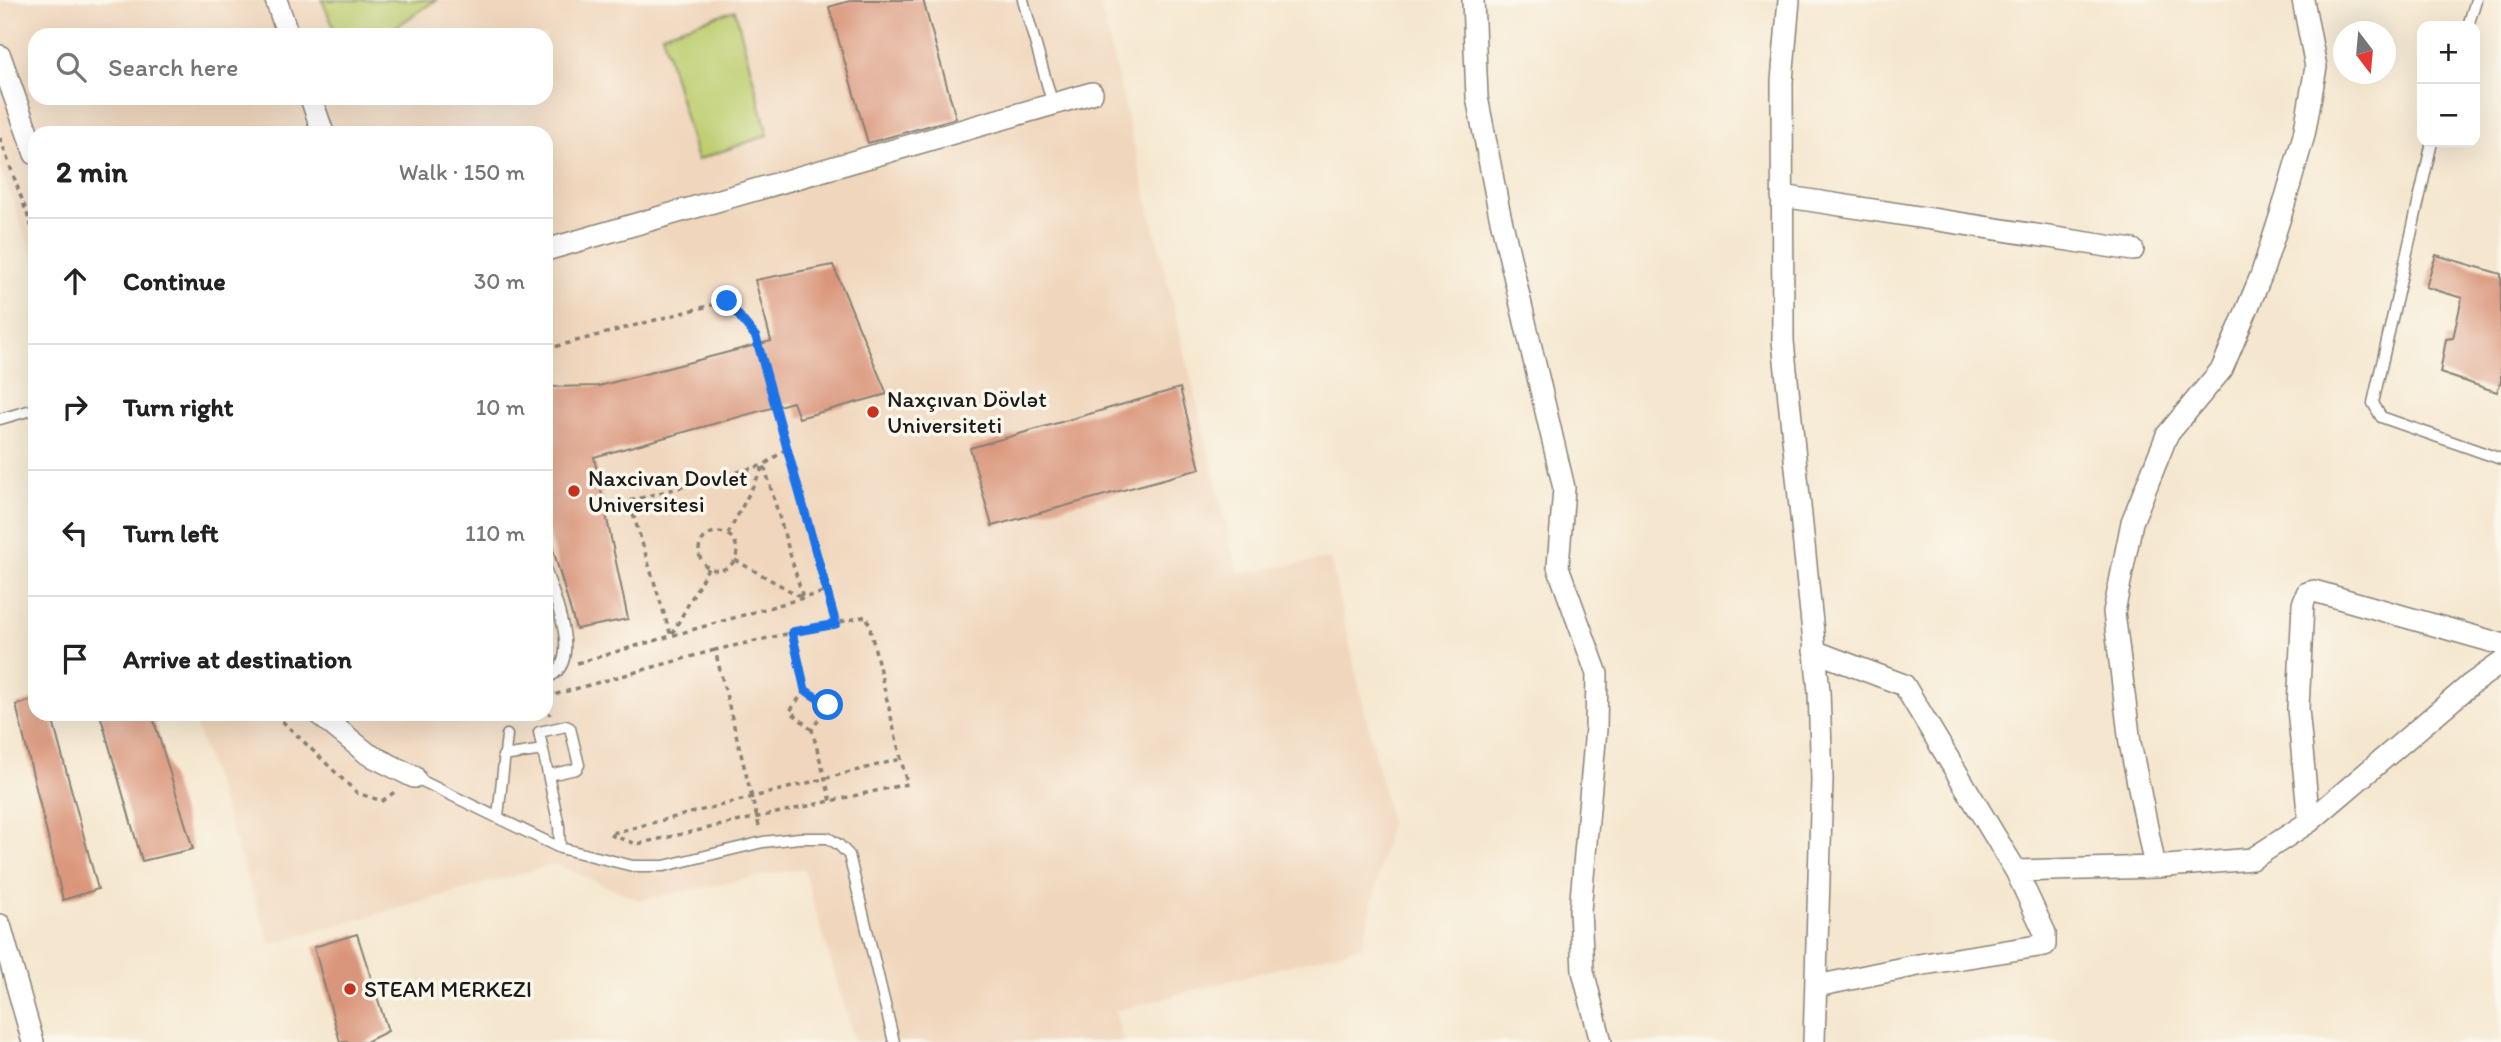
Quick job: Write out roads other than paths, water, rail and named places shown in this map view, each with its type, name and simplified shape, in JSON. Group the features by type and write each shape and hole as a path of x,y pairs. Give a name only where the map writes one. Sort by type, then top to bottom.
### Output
{"street":[{"path":"276,0 286,28"},
{"path":"1473,0 1478,97 1482,122 1499,211 1564,488 1558,567 1597,674 1596,729 1580,911 1583,971 1601,1042"},
{"path":"1789,0 1782,80 1783,341 1819,691 1822,780 1814,1042"},
{"path":"2155,867 2130,743 2114,612 2132,522 2167,435 2222,369 2261,276 2282,211 2304,135 2316,67 2303,0"},
{"path":"0,56 28,134"},
{"path":"553,248 1092,93"},
{"path":"313,105 321,126"},
{"path":"1782,196 2133,250"},
{"path":"2309,822 2298,709 2303,604 2307,593 2314,591 2501,644"},
{"path":"1814,651 1904,685 2016,871 2045,933 2045,945 1918,965 1817,986"},
{"path":"2016,871 2155,867 2252,859 2309,822 2471,684 2501,663"},
{"path":"328,721 368,754 414,777"},
{"path":"0,925 33,1042"}],"lane":[{"path":"1023,0 1053,105"},
{"path":"2470,21 2476,0"},
{"path":"2431,147 2373,403 2381,417 2501,458"},
{"path":"0,419 28,411"},
{"path":"553,594 567,651 563,667 553,675"},
{"path":"549,775 576,769 579,765 570,728 566,726 539,732 559,826 560,848"},
{"path":"498,816 507,735"},
{"path":"503,756 543,750"},
{"path":"414,777 560,848 633,866 664,866 764,842 828,838 849,855 894,1042"}],"place":[{"name":"Naxçıvan Dövlət Universiteti","path":"873,412"},
{"name":"Naxcivan Dovlet Universitesi","path":"574,491"},
{"name":"STEAM MERKEZI","path":"350,989"}]}
